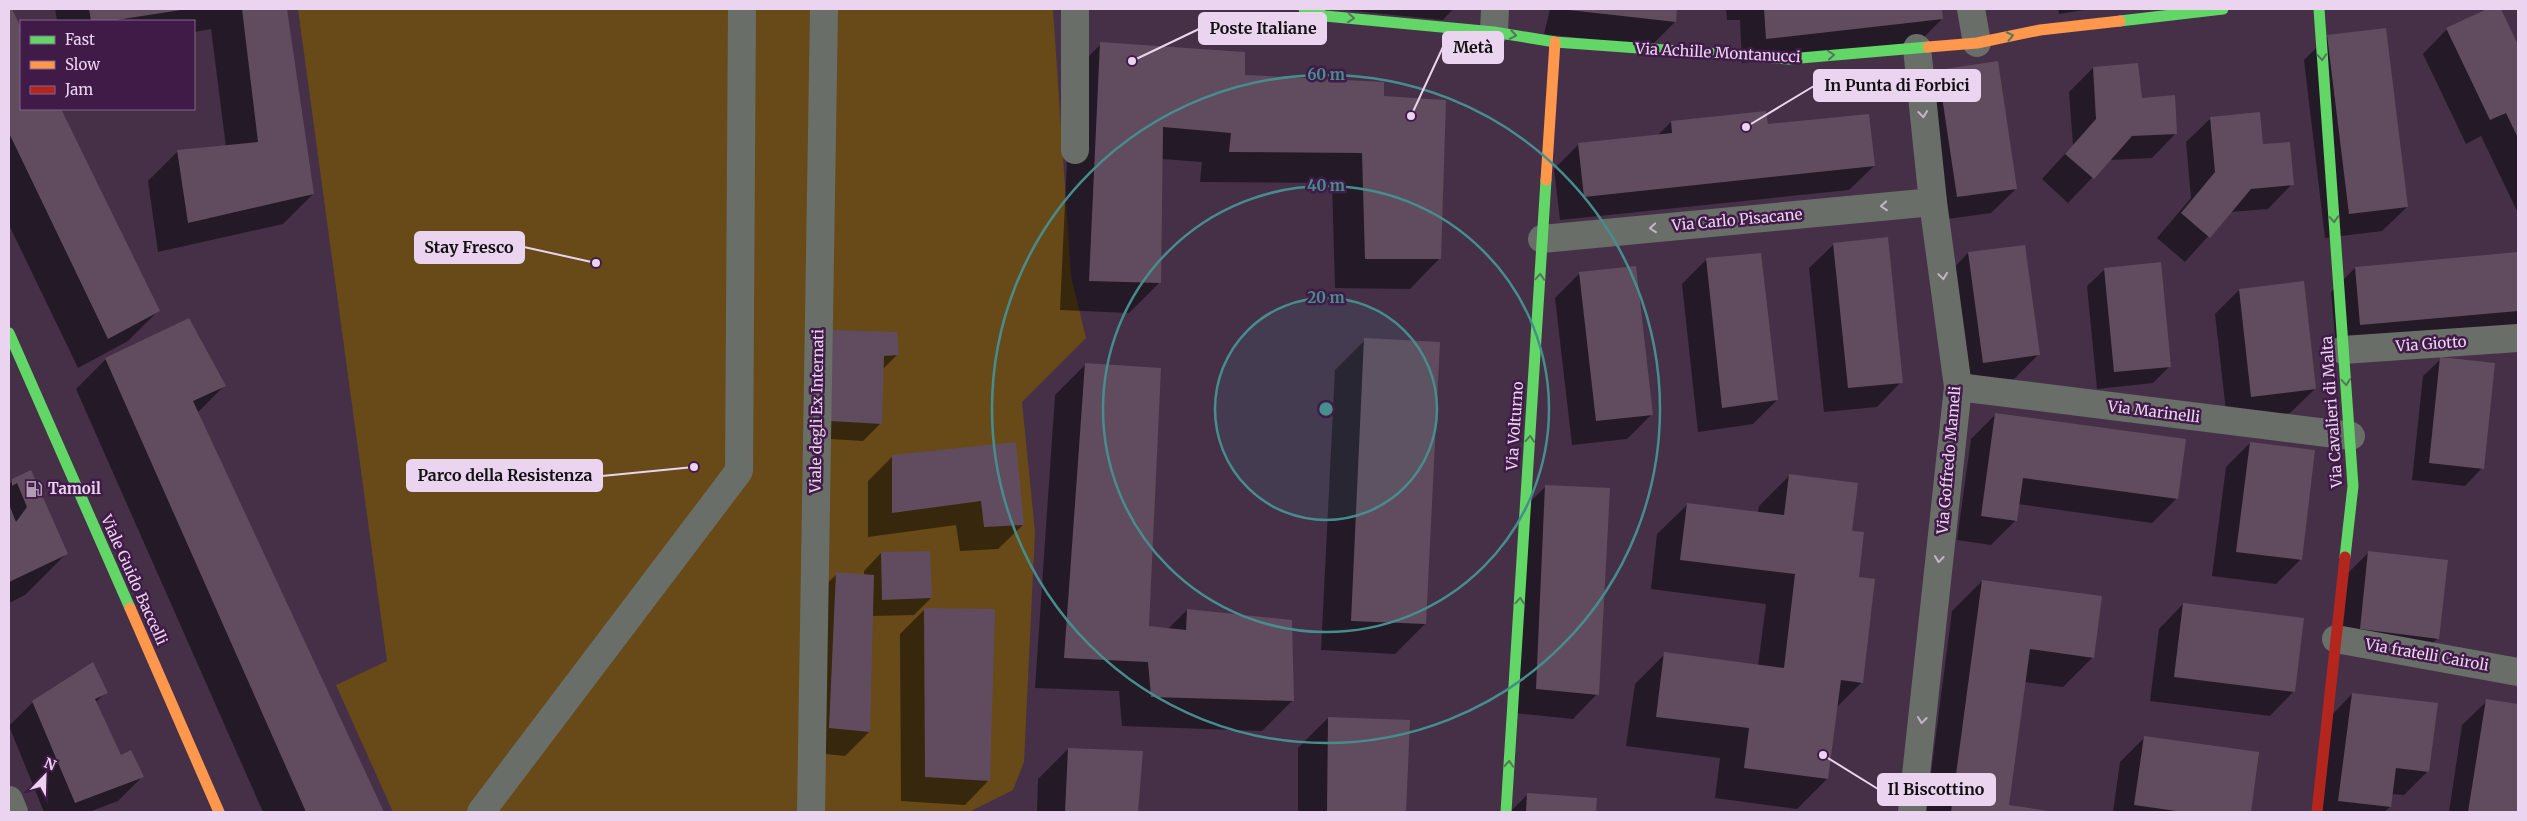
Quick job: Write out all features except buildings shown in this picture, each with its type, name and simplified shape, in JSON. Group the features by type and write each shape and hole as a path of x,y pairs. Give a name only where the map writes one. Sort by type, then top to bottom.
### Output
{"street":[{"path":"482,812 739,471 742,9"},
{"name":"Viale degli Ex Internati","path":"811,812 824,9"},
{"path":"1075,9 1075,150"},
{"path":"1971,9 1977,43"},
{"name":"Via Achille Montanucci","path":"1318,11 1495,20 1555,42 1789,59 1977,43 2040,30 2223,9"},
{"name":"Via Cavalieri di Malta","path":"2316,812 2353,486 2351,436 2343,350 2319,9"},
{"name":"Via Volturno","path":"1506,812 1555,42"},
{"name":"Via Goffredo Mameli","path":"1912,812 1958,387 1932,202 1916,48"},
{"name":"Via Carlo Pisacane","path":"1542,239 1932,202"},
{"name":"Viale Guido Baccelli","path":"9,333 219,812"},
{"name":"Via Giotto","path":"2343,350 2518,338"},
{"name":"Via Marinelli","path":"1958,387 2351,436"},
{"name":"Via fratelli Cairoli","path":"2336,639 2518,672"},
{"path":"9,800 14,812"}],"shaded area":[{"path":"298,9 1053,9 1071,276 1086,338 1022,402 1035,532 1024,762 1013,790 969,812 393,812 336,685 387,661"}],"traffic: fast":[{"path":"1304,9 1325,16 1494,32 1555,42 1789,59 1928,47"},
{"path":"2120,21 2223,9"},
{"path":"2319,9 2353,486 2345,557"},
{"path":"1506,812 1546,180"},
{"path":"9,333 130,608"}],"traffic: slow":[{"path":"1928,47 1977,43 2040,30 2120,21"},
{"path":"1546,180 1555,42"},
{"path":"130,608 219,812"}],"traffic: jam":[{"path":"2317,812 2345,557"}],"place":[{"name":"Poste Italiane","path":"1132,61"},
{"name":"Metà","path":"1411,116"},
{"name":"In Punta di Forbici","path":"1746,127"},
{"name":"Stay Fresco","path":"596,263"},
{"name":"Parco della Resistenza","path":"694,467"},
{"name":"Tamoil","path":"34,489"},
{"name":"Il Biscottino","path":"1823,755"}]}
